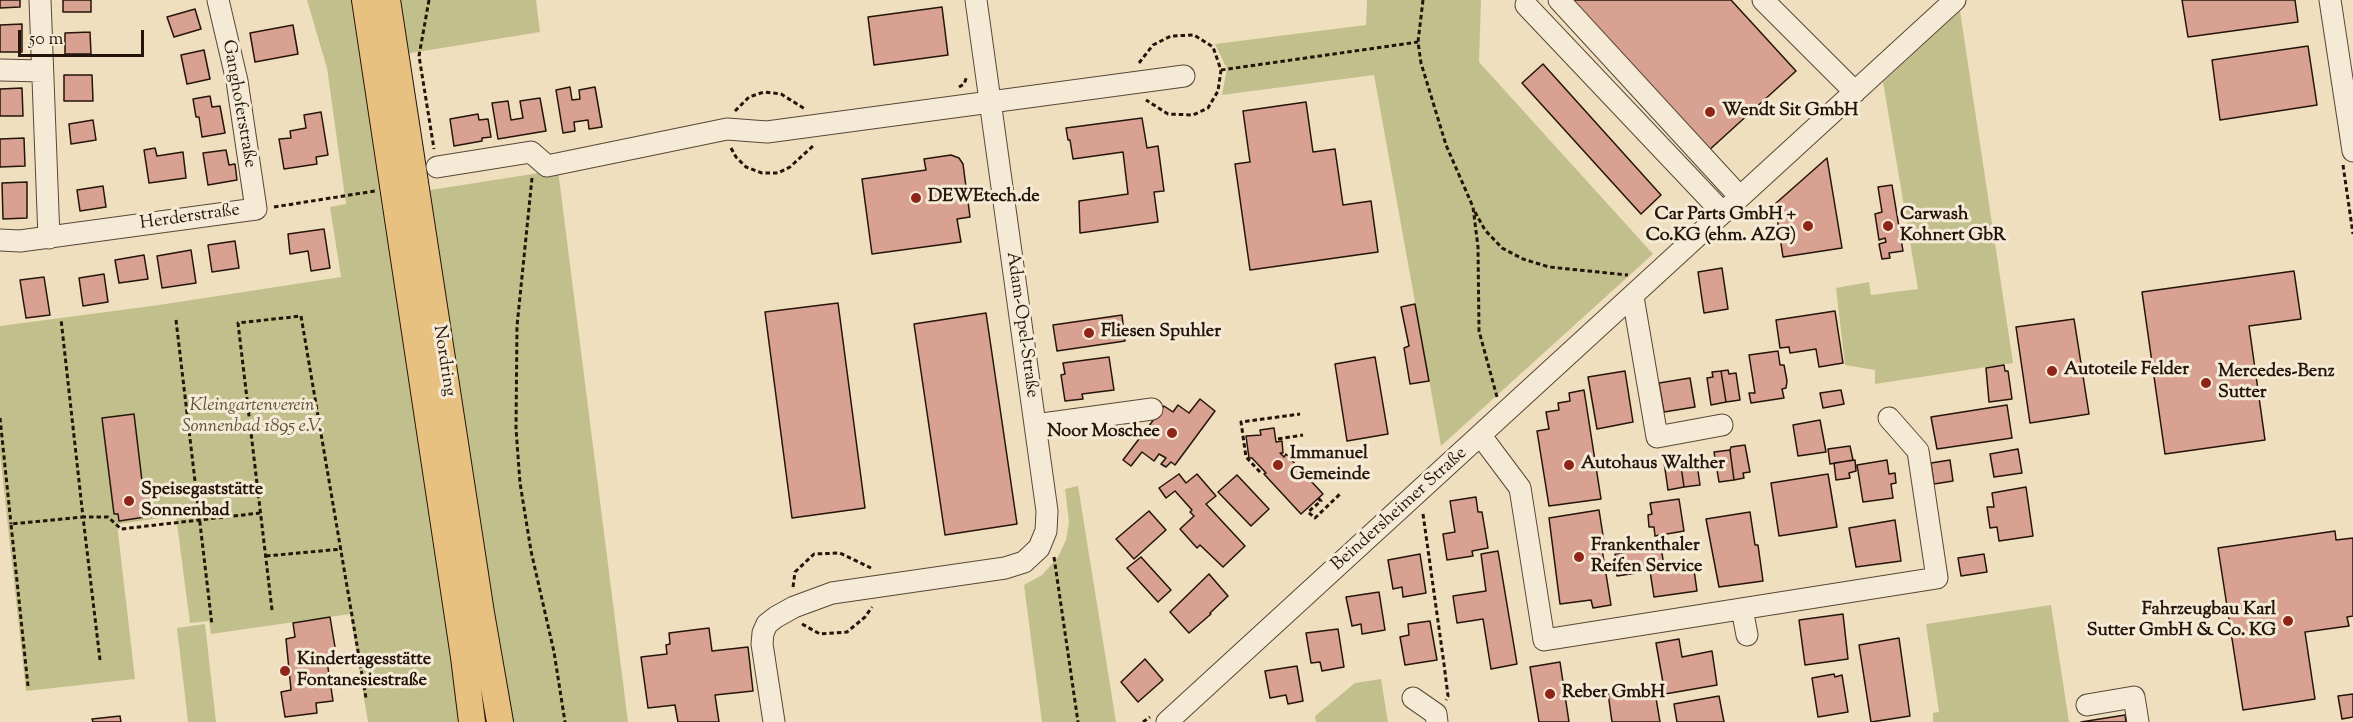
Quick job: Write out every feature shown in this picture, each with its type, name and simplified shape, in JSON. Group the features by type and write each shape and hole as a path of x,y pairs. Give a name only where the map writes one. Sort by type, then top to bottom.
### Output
{"main road":[{"name":"Nordring","path":"365,0 472,722"},
{"name":"Nordring","path":"387,0 481,613 500,722"}],"street":[{"path":"40,0 49,238"},
{"name":"Ganghoferstraße","path":"218,0 237,81 256,209"},
{"name":"Adam-Opel-Straße","path":"774,722 762,644 763,633 776,617 794,607 832,593 1005,568 1024,562 1039,548 1046,531 1047,512 976,0"},
{"path":"1559,0 1740,197"},
{"path":"1763,0 1856,92"},
{"name":"Beindersheimer Straße","path":"1167,722 1955,0"},
{"path":"2330,0 2353,151"},
{"path":"1526,5 1723,213"},
{"path":"0,70 42,71"},
{"path":"436,167 531,152 547,166 727,129 768,132 1184,76"},
{"name":"Herderstraße","path":"0,240 20,241 49,238 256,209"},
{"path":"1633,297 1657,437 1722,425"},
{"path":"1035,425 1152,409"},
{"path":"1481,436 1520,488 1544,640 1937,578 1918,451 1889,418"},
{"path":"1742,609 1747,635"},
{"path":"2087,705 2134,697 2138,722"},
{"path":"1413,698 1436,718"}],"path":[{"path":"429,0 419,56 436,167"},
{"path":"1423,0 1418,42 1431,101 1446,145 1485,230 1502,248 1523,259 1550,267 1634,276"},
{"path":"1130,64 1141,62 1153,45 1171,36 1194,35 1213,47 1221,70 1218,91 1208,108 1193,115 1168,114 1143,98"},
{"path":"1221,70 1418,42"},
{"path":"955,89 964,84 967,74"},
{"path":"814,110 806,110 782,94 764,92 749,97 740,105 731,115 727,129 729,145 736,157 746,167 762,173 778,173 790,167 810,147 817,144"},
{"path":"532,176 518,326 516,429 520,483 531,551 554,652 565,722"},
{"name":"Herderstraße","path":"256,209 380,190"},
{"path":"1473,207 1478,247 1479,331 1497,399"},
{"path":"272,610 238,323 301,316 366,698"},
{"path":"61,319 100,660"},
{"path":"176,320 212,625"},
{"path":"1260,472 1246,457 1242,422 1300,414"},
{"path":"0,418 28,686"},
{"path":"1278,439 1303,435"},
{"path":"1419,491 1448,696 1436,718"},
{"path":"1318,498 1321,501 1308,512 1315,518 1340,494"},
{"path":"11,524 108,517 121,529 260,513"},
{"path":"265,556 342,549"},
{"path":"873,569 840,553 814,554 795,572 790,600 802,624 820,634 847,632 865,617 873,605"},
{"path":"1048,561 1054,556 1078,722"}],"green space":[{"name":"Kleingartenverein Sonnenbad 1895 e.V.","path":"307,0 356,0 462,722 368,722 350,614 211,634 209,621 190,623 176,516 117,524 135,679 26,691 0,454 0,326 159,305 341,277 330,207 346,204 327,68"},
{"path":"397,0 536,0 540,32 405,54"},
{"path":"1367,0 1481,0 1479,62 1653,254 1441,446 1374,75 1222,95 1227,69 1215,44 1366,25"},
{"path":"1960,11 2013,363 1875,384 1875,370 1845,365 1836,288 1869,282 1871,295 1918,289 1883,82"},
{"path":"558,170 628,722 510,722 424,191"},
{"path":"1078,486 1116,722 1042,722 1024,585 1042,575 1058,557 1066,540 1069,522 1065,489"},
{"path":"2051,605 2069,722 1933,722 1933,713 1939,712 1926,624"},
{"path":"205,624 216,722 188,722 177,628"},
{"path":"1381,679 1388,722 1316,722 1315,716 1355,683"}],"building":[{"path":"0,0 20,0 20,7 0,8"},
{"path":"63,0 91,0 91,12 63,12"},
{"name":"Wendt Sit GmbH","path":"1568,0 1731,0 1796,71 1707,152"},
{"path":"2182,0 2295,0 2298,22 2188,37"},
{"path":"942,7 948,55 874,65 868,17"},
{"path":"195,9 201,29 174,37 167,17"},
{"path":"22,24 22,52 0,52 0,25"},
{"path":"293,25 298,54 255,62 250,33"},
{"path":"90,32 91,54 65,54 65,33"},
{"path":"2308,46 2317,105 2220,120 2212,60"},
{"path":"204,50 210,79 187,84 181,55"},
{"path":"1543,64 1661,195 1641,214 1522,83"},
{"path":"64,75 92,75 93,101 64,101"},
{"path":"570,87 572,100 580,99 579,90 595,87 602,127 589,129 588,120 574,122 575,131 563,133 556,90"},
{"path":"22,88 23,116 0,116 0,89"},
{"path":"210,96 212,107 220,106 225,133 202,137 193,99"},
{"path":"540,98 546,131 498,139 492,103 508,101 511,120 523,118 520,101"},
{"path":"1306,102 1313,152 1335,149 1343,205 1371,201 1378,252 1250,270 1235,164 1250,162 1243,111"},
{"path":"321,112 328,155 316,157 317,164 284,169 279,139 291,138 290,131 306,128 304,115"},
{"path":"478,114 479,120 488,119 491,137 454,146 450,119"},
{"path":"1142,118 1147,148 1158,146 1164,191 1154,192 1158,222 1080,233 1079,201 1128,194 1123,152 1073,159 1066,128"},
{"path":"93,120 96,140 71,144 69,124"},
{"path":"24,138 25,166 0,167 0,139"},
{"path":"155,148 157,156 183,152 186,178 149,183 144,150"},
{"path":"226,150 229,165 235,164 237,180 208,185 203,153"},
{"name":"DEWEtech.de","path":"951,155 959,158 963,164 970,217 957,219 961,242 872,254 862,179 926,170 924,159"},
{"name":"Car Parts GmbH + Co.KG (ehm. AZG)","path":"1827,158 1842,248 1783,257 1775,204"},
{"path":"27,182 27,218 3,219 2,183"},
{"name":"Carwash Kohnert GbR","path":"1892,185 1903,251 1889,253 1890,258 1882,259 1879,244 1886,242 1885,238 1879,240 1875,214 1882,212 1878,187"},
{"path":"103,186 106,207 80,211 77,190"},
{"path":"324,229 330,268 311,271 308,251 290,254 288,234"},
{"path":"235,241 239,268 212,272 208,245"},
{"path":"191,250 196,283 162,288 157,256"},
{"path":"144,255 148,279 119,283 115,260"},
{"path":"1722,268 1728,309 1704,313 1698,272"},
{"name":"Mercedes-Benz Sutter","path":"2294,271 2301,319 2249,326 2265,440 2165,454 2142,292"},
{"path":"104,274 108,302 83,306 79,278"},
{"path":"44,277 50,315 26,318 20,280"},
{"path":"838,303 865,508 792,518 765,312"},
{"path":"1415,304 1429,381 1410,384 1404,348 1409,346 1401,307"},
{"path":"1835,311 1843,363 1819,367 1816,349 1790,353 1789,347 1780,348 1776,320"},
{"path":"986,313 1017,524 945,535 914,324"},
{"name":"Fliesen Spuhler","path":"1122,315 1125,341 1057,351 1053,325"},
{"name":"Autoteile Felder","path":"2074,319 2089,414 2030,423 2016,327"},
{"path":"1778,351 1780,365 1784,365 1787,381 1786,388 1782,389 1784,398 1751,403 1749,393 1755,393 1749,355"},
{"path":"1109,357 1114,390 1082,394 1083,399 1065,401 1061,375 1065,374 1063,363"},
{"path":"1375,357 1388,434 1347,441 1335,364"},
{"path":"2004,365 2005,371 2008,371 2012,399 1989,402 1986,368"},
{"path":"1728,370 1729,374 1736,373 1740,400 1726,402 1721,371"},
{"path":"1625,371 1633,422 1597,429 1588,377"},
{"path":"1721,371 1726,402 1711,405 1707,378 1713,377 1712,372"},
{"path":"1690,378 1695,407 1664,412 1659,383"},
{"name":"Autohaus Walther","path":"1584,390 1601,499 1549,506 1537,431 1549,429 1546,412 1559,410 1558,403 1570,401 1569,393"},
{"path":"1841,390 1844,404 1823,408 1820,393"},
{"name":"Noor Moschee","path":"1200,399 1215,411 1175,465 1171,462 1166,467 1161,464 1166,458 1159,454 1154,461 1142,452 1131,466 1123,460 1164,406 1173,412 1178,405 1189,413"},
{"path":"2007,405 2012,438 1937,449 1931,417"},
{"path":"134,414 142,481 148,480 152,516 119,521 118,514 114,514 102,418"},
{"path":"1820,420 1826,452 1798,456 1793,425"},
{"name":"Immanuel Gemeinde","path":"1274,428 1276,442 1282,441 1283,453 1280,453 1284,457 1286,454 1323,494 1301,514 1264,474 1266,473 1252,458 1249,458 1246,436 1261,435 1260,430"},
{"path":"1745,445 1750,472 1743,473 1744,478 1734,480 1730,450 1731,447"},
{"path":"1850,446 1853,460 1830,464 1828,449"},
{"path":"2018,449 2022,473 1994,477 1990,454"},
{"path":"1730,450 1734,480 1719,482 1714,452"},
{"path":"1696,457 1700,485 1684,487 1680,459"},
{"path":"1680,459 1684,487 1668,490 1664,462"},
{"path":"1855,460 1856,471 1849,473 1850,478 1836,480 1834,463"},
{"path":"1887,460 1889,474 1895,473 1896,483 1891,484 1893,498 1863,502 1857,465"},
{"path":"1950,460 1953,481 1934,484 1931,463"},
{"path":"1179,474 1186,483 1197,474 1216,496 1206,504 1245,546 1223,567 1200,545 1197,548 1180,529 1194,516 1190,512 1192,510 1175,491 1166,498 1159,488"},
{"path":"1828,474 1837,527 1779,536 1771,483"},
{"path":"1237,475 1269,509 1251,526 1218,492"},
{"path":"2026,487 2033,536 1999,541 1997,527 1990,528 1987,507 1994,507 1992,493"},
{"path":"1476,497 1478,512 1482,512 1488,548 1472,551 1473,556 1447,560 1443,534 1455,532 1450,501"},
{"path":"1679,499 1684,531 1655,536 1654,527 1649,527 1648,515 1652,514 1650,503"},
{"name":"Frankenthaler Reifen Service","path":"1599,510 1605,548 1602,549 1611,605 1593,608 1591,600 1560,604 1549,518"},
{"path":"1149,511 1166,530 1134,559 1116,539"},
{"path":"1750,512 1763,581 1719,587 1706,519"},
{"path":"1895,520 1901,561 1856,567 1849,528"},
{"name":"Fahrzeugbau Karl Sutter GmbH & Co. KG","path":"2335,531 2336,540 2353,538 2353,616 2347,617 2349,626 2305,632 2315,699 2243,710 2218,548"},
{"path":"1661,546 1664,567 1693,563 1697,591 1654,597 1650,571 1617,576 1615,554"},
{"path":"1498,551 1517,664 1491,669 1483,619 1457,623 1453,596 1486,591 1481,554"},
{"path":"1420,554 1426,593 1403,597 1402,587 1393,589 1388,560"},
{"path":"1984,554 1987,572 1961,576 1958,558"},
{"path":"1141,557 1171,590 1158,602 1127,568"},
{"path":"1209,574 1228,596 1189,633 1170,612"},
{"path":"1379,592 1385,630 1362,634 1361,624 1352,626 1346,597"},
{"path":"1843,614 1848,659 1805,665 1799,620"},
{"path":"330,617 337,659 327,661 333,701 316,703 317,713 285,717 281,692 291,690 286,639 295,637 293,623"},
{"path":"1430,621 1437,660 1405,665 1400,637 1409,635 1408,624"},
{"path":"709,628 712,651 748,647 753,691 715,695 719,722 678,722 675,705 648,708 641,657 667,654 666,645 670,644 669,633"},
{"path":"1338,629 1344,667 1322,671 1320,662 1311,663 1306,633"},
{"path":"1899,638 1910,716 1871,722 1859,645"},
{"path":"1679,639 1682,657 1712,651 1717,685 1665,694 1656,643"},
{"path":"1145,659 1163,680 1138,702 1121,682"},
{"name":"Reber GmbH","path":"1560,662 1569,722 1539,722 1530,667"},
{"path":"1297,666 1303,701 1288,704 1286,695 1270,698 1265,671"},
{"path":"1834,674 1835,677 1842,675 1848,712 1818,717 1812,678"},
{"path":"1654,686 1660,722 1612,722 1608,693"},
{"path":"2353,694 2353,717 2342,719 2338,696"},
{"path":"1719,696 1724,722 1677,722 1674,704"},
{"path":"2125,715 2126,722 2081,722"},
{"path":"120,716 121,722 93,722 92,719"}],"place":[{"name":"Wendt Sit GmbH","path":"1710,112"},
{"name":"DEWEtech.de","path":"916,198"},
{"name":"Car Parts GmbH + Co.KG (ehm. AZG)","path":"1808,226"},
{"name":"Carwash Kohnert GbR","path":"1888,226"},
{"name":"Fliesen Spuhler","path":"1089,333"},
{"name":"Autoteile Felder","path":"2052,371"},
{"name":"Mercedes-Benz Sutter","path":"2206,383"},
{"name":"Noor Moschee","path":"1172,433"},
{"name":"Immanuel Gemeinde","path":"1278,465"},
{"name":"Autohaus Walther","path":"1569,465"},
{"name":"Speisegaststätte Sonnenbad","path":"129,501"},
{"name":"Frankenthaler Reifen Service","path":"1579,557"},
{"name":"Fahrzeugbau Karl Sutter GmbH & Co. KG","path":"2288,621"},
{"name":"Kindertagesstätte Fontanesiestraße","path":"285,671"},
{"name":"Reber GmbH","path":"1550,694"}]}
